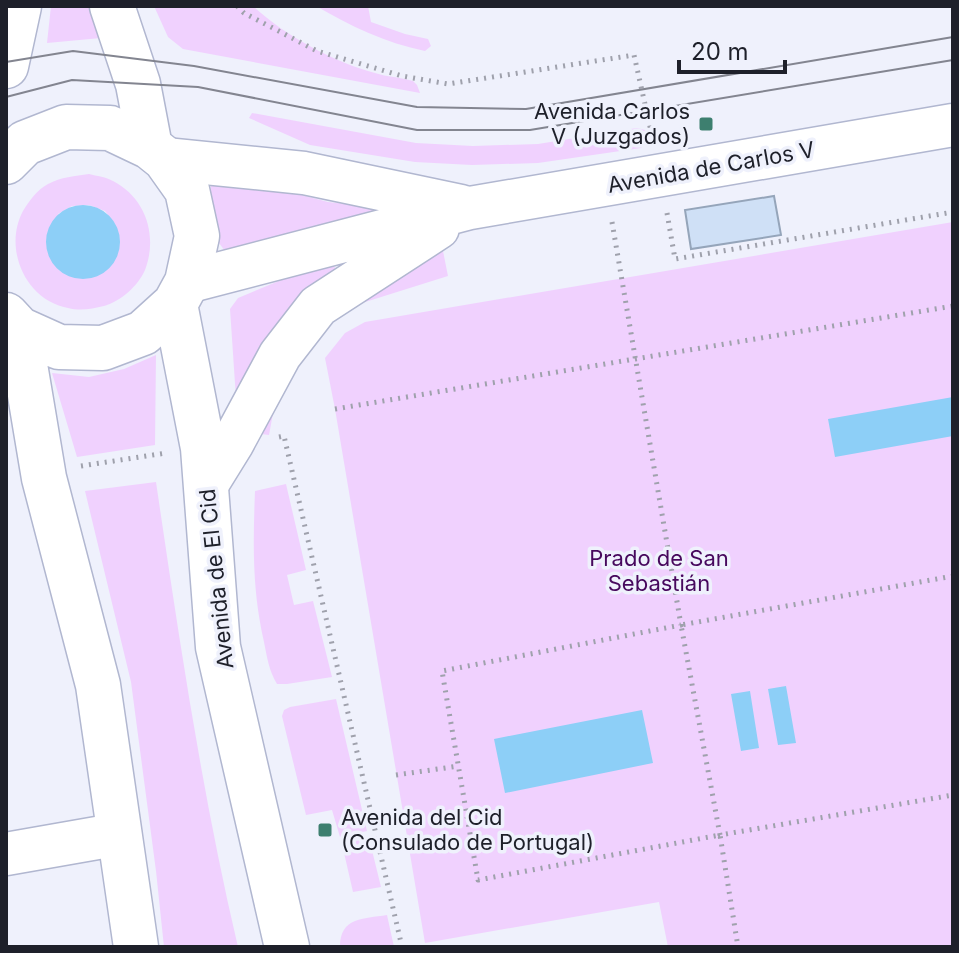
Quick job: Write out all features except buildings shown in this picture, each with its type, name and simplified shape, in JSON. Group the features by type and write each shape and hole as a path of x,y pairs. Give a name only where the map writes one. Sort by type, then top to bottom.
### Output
{"main road":[{"path":"6,66 19,6"},
{"path":"13,322 59,347 103,348 143,333 181,293 197,236 187,190 158,153 112,6"},
{"path":"6,162 25,143 66,127 110,128 158,153"},
{"name":"Avenida de El Cid","path":"181,293 214,459 218,647 287,947"},
{"path":"13,322 44,478 98,685 136,947"}],"street":[{"name":"Avenida de Carlos V","path":"181,293 470,208 953,125"},
{"path":"158,153 304,173 470,208"},
{"path":"214,459 280,355 318,306 470,208"},
{"path":"6,854 120,834"}],"path":[{"path":"237,6 244,13 317,51 402,76 448,84 634,55 638,80"},
{"path":"607,185 738,947"},
{"path":"666,211 675,259 953,212"},
{"path":"335,409 953,306"},
{"path":"44,478 79,466 214,459 284,436 402,947"},
{"path":"953,576 442,671 478,880 953,795"},
{"path":"396,775 459,766"}],"green space":[{"path":"51,6 93,6 101,38 47,43"},
{"path":"154,6 253,6 310,46 359,68 413,81 420,93 183,49 168,37"},
{"path":"316,6 368,6 371,22 428,39 431,46 425,51 382,39"},
{"path":"252,113 416,143 473,146 538,144 637,128 645,130 648,141 641,148 538,163 472,165 415,162 310,145 249,118"},
{"path":"89,174 110,180 134,197 149,231 149,257 138,282 117,301 90,309 68,308 40,295 30,284 17,256 17,225 23,211 44,186 68,177","holes":["89,205 105,211 115,224 58,214 72,206"]},
{"path":"213,177 328,202 402,210 225,251 219,243 210,191"},
{"name":"Prado de San Sebastián","path":"953,222 953,947 668,947 659,902 425,943 325,358 345,333 365,322"},
{"path":"443,251 448,276 362,303 338,316 324,329 276,397 269,435 261,434 264,413 275,387 306,339 322,321 356,291 375,280"},
{"path":"334,266 338,274 237,413 230,309 238,298 286,278"},
{"path":"156,355 155,445 77,457 52,373 89,377 124,369"},
{"path":"156,482 202,774 238,947 164,947 131,682 85,491"},
{"path":"286,484 306,570 287,575 294,605 313,601 332,677 277,684 267,658 257,604 255,491"},
{"path":"336,699 367,831 340,837 332,810 306,815 282,716 284,710 290,707"},
{"path":"369,838 381,887 353,892 342,844"},
{"path":"387,915 394,947 340,947 344,930 354,921"}],"water":[{"path":"83,205 97,208 109,216 117,228 120,242 117,256 109,268 97,276 83,279 69,276 57,268 49,256 46,242 49,228 57,216 69,208"},
{"path":"953,397 953,436 835,457 828,419"},
{"path":"786,686 796,743 778,745 768,689"},
{"path":"750,691 759,748 741,751 731,694"},
{"path":"642,710 653,763 505,793 494,739"}],"tram line":[{"path":"6,62 73,51 194,66 417,107 526,109 953,37"},
{"path":"6,97 72,80 198,87 417,130 530,130 953,60"}],"place":[{"name":"Avenida Carlos V (Juzgados)","path":"706,124"},
{"name":"Avenida del Cid (Consulado de Portugal)","path":"325,830"}]}
